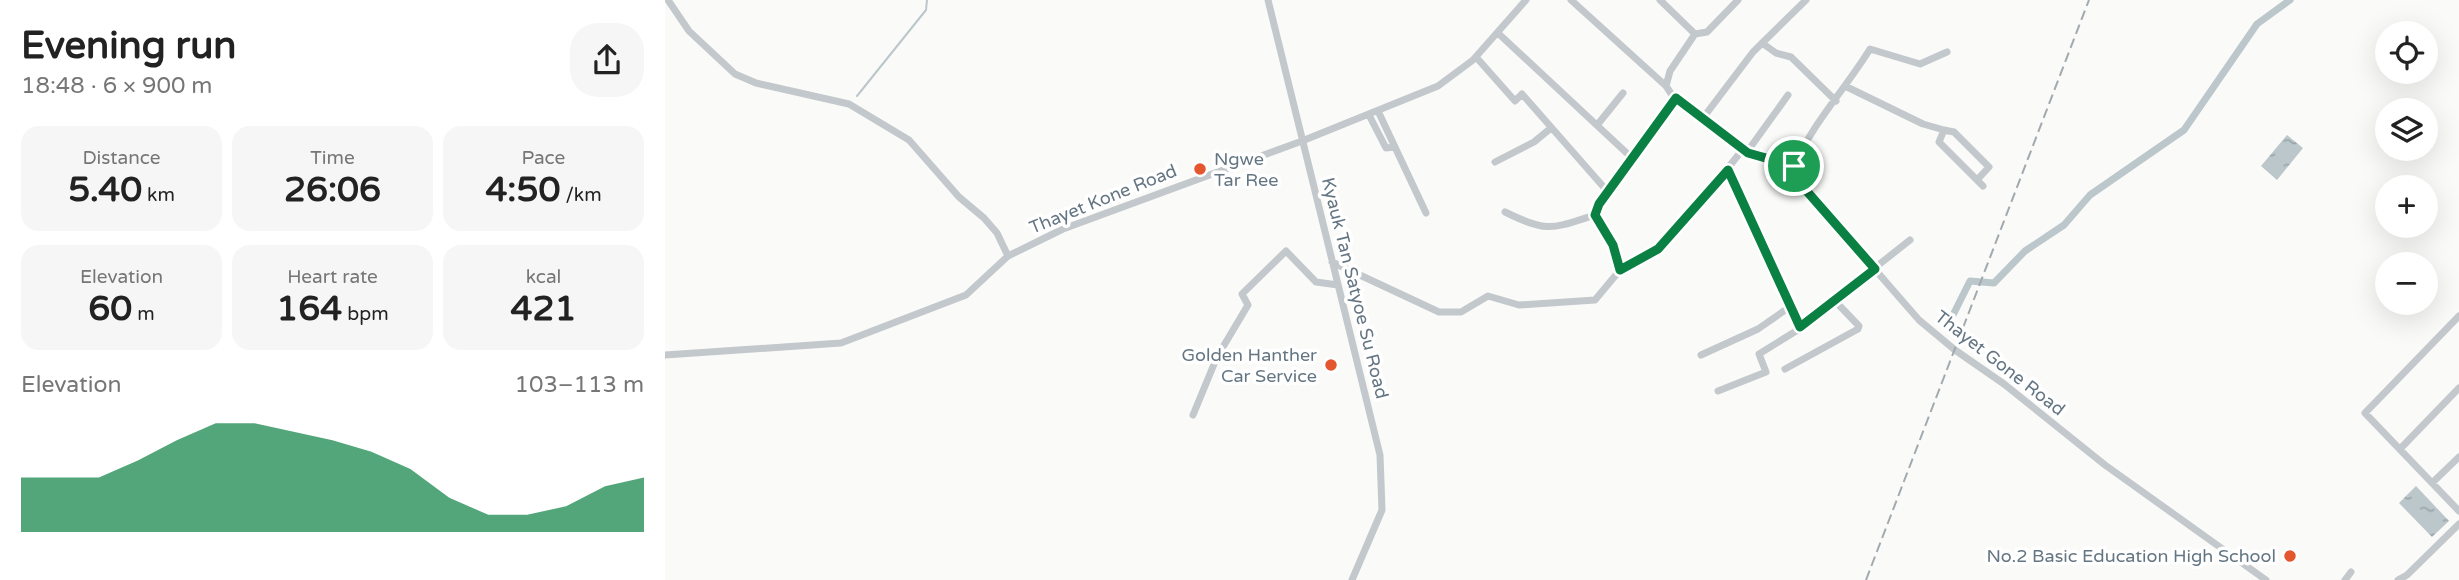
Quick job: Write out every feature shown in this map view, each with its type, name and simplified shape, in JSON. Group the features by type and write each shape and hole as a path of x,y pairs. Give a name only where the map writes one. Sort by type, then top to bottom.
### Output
{"street":[{"path":"668,0 689,31 735,74 756,83 849,104 909,140 960,197 985,218 997,233 1008,256"},
{"name":"Kyauk Tan Satyoe Su Road","path":"1268,0 1380,455 1382,510 1352,580"},
{"name":"Thayet Kone Road","path":"665,355 841,343 966,295 1008,256 1088,218 1302,141 1438,86 1476,57 1499,34 1526,0"},
{"path":"1571,0 1676,98 1745,150 1794,166 1803,144 1847,87 1870,49 1920,64 1947,52"},
{"path":"1660,0 1695,34"},
{"path":"1666,86 1670,71 1695,34 1707,32 1738,0"},
{"path":"1703,118 1762,43 1806,0"},
{"path":"1499,34 1632,158"},
{"path":"1762,43 1776,53 1791,57 1836,101"},
{"path":"1476,57 1515,101 1522,94 1608,192"},
{"path":"1847,87 1923,124 1954,132 1989,167 1980,183 1939,142 1944,130"},
{"path":"1598,124 1623,93"},
{"path":"1332,262 1439,312 1461,312 1488,296 1519,305 1595,300 1620,270 1658,249 1745,150 1788,95"},
{"path":"1505,212 1537,228 1550,229 1595,215 1608,192 1676,98"},
{"path":"1378,111 1426,214"},
{"path":"1369,115 1386,148 1395,147"},
{"path":"1495,162 1534,142 1551,128"},
{"name":"Thayet Gone Road","path":"1794,166 1804,188 1919,320 1955,351 2004,384 2105,465 2266,580"},
{"path":"1728,170 1800,327"},
{"path":"1595,215 1613,245 1620,270"},
{"path":"1718,391 1766,372 1759,354 1835,301 1910,240"},
{"path":"1192,415 1217,357 1248,304 1242,294 1286,251 1316,282 1338,285"},
{"path":"1785,369 1858,329 1859,326 1835,301"},
{"path":"1701,355 1758,329 1791,306"},
{"path":"2458,320 2365,413 2459,511"},
{"path":"2400,449 2459,388"},
{"path":"2432,483 2459,457"},
{"path":"2398,580 2407,575 2459,524"},
{"path":"2345,580 2351,572"}],"water":[{"path":"2287,135 2303,148 2277,180 2261,166"},
{"path":"2416,486 2449,521 2432,537 2399,503"}],"waterway":[{"path":"857,96 926,10 927,0"},
{"path":"1948,325 1970,281 1994,283 2025,251 2064,225 2090,195 2184,130 2257,24 2290,0"}],"railway":[{"path":"1866,580 2089,0"}],"place":[{"name":"Ngwe Tar Ree","path":"1200,169"},
{"name":"Golden Hanther Car Service","path":"1331,365"},
{"name":"No.2 Basic Education High School","path":"2290,556"}],"route":[{"path":"1676,98 1748,153 1794,166 1804,188 1875,269 1800,327 1728,170 1685,222 1658,249 1620,270 1613,245 1595,215 1599,204 1676,98"}]}
